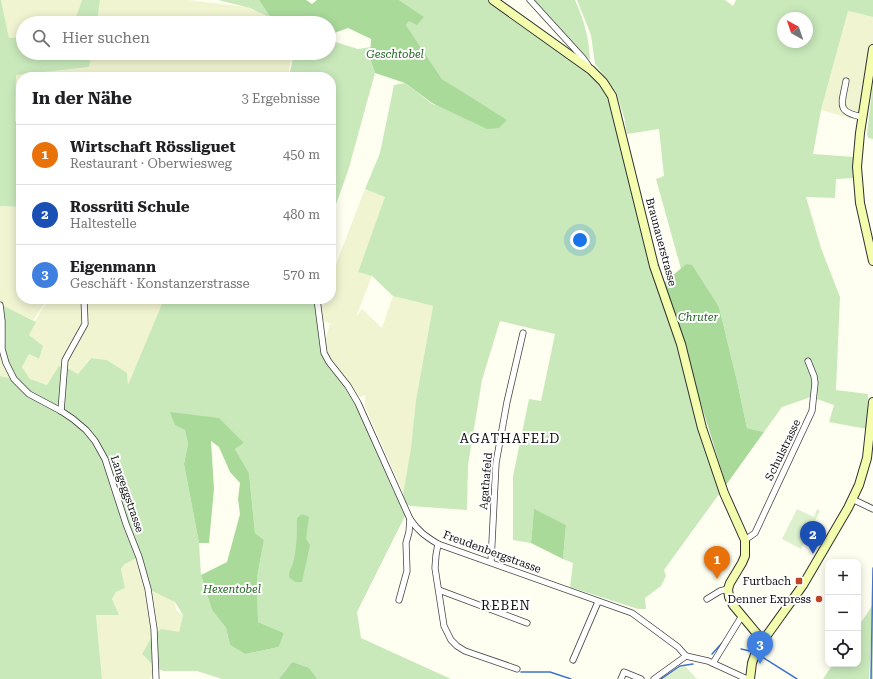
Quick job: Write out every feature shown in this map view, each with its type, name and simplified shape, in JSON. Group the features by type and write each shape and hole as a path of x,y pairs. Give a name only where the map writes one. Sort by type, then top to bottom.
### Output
{"street":[{"name":"Braunauerstrasse","path":"493,0 587,67 603,82 614,102 654,266 681,344 702,428 724,493 745,540 746,550 744,559 730,581 728,590"},
{"path":"530,0 583,58 588,65 587,67"},
{"path":"873,49 858,155 860,203 873,261"},
{"path":"846,81 842,105 843,109 845,112 863,117"},
{"path":"61,411 65,360 84,324 84,304"},
{"name":"Freudenbergstrasse","path":"318,304 324,353 358,403 410,519 417,530 438,544 626,611 637,616 686,656 713,663 746,679"},
{"name":"Langeggstrasse","path":"0,305 2,320 2,349 6,363 14,379 29,394 61,411 86,430 100,449 105,459 126,524 139,557 148,589 154,629 156,678"},
{"name":"Agathafeld","path":"491,562 496,463 507,402 523,333"},
{"name":"Schulstrasse","path":"745,540 755,533 812,411 815,383 808,361"},
{"path":"750,679 750,670 754,657 763,641 792,603 803,585 859,485 866,465 873,402"},
{"path":"852,499 872,509"},
{"path":"398,600 407,571 406,543 410,519"},
{"path":"438,544 435,568 444,626 447,633 457,646 517,669"},
{"path":"439,590 527,623"},
{"path":"707,599 720,591 728,590 731,601 763,641"},
{"path":"574,660 598,602"},
{"path":"713,663 743,617"},
{"path":"654,679 686,656"},
{"path":"621,679 624,672 641,679"}],"green space":[{"path":"1,0 82,0 76,16 16,16 16,38 9,38"},
{"path":"1,0 9,38 16,38 16,60 90,60 89,67 43,72 16,72 16,207 0,206"},
{"path":"82,0 100,0 98,16 76,16"},
{"path":"100,0 188,0 246,7 269,16 98,16"},
{"path":"218,0 259,0 270,16 250,8"},
{"name":"Geschtobel","path":"259,0 306,0 312,4 317,0 399,0 424,17 417,25 409,21 406,25 442,79 507,120 499,128 487,129 432,103 405,83 375,73 370,58 371,39 348,28 336,32 336,16 270,16"},
{"path":"399,0 488,0 595,77 608,93 669,315 722,490 664,570 666,576 661,586 645,598 646,609 638,609 570,587 573,563 563,559 566,525 534,510 531,543 513,540 513,476 529,399 541,401 555,334 500,321 482,380 468,465 467,510 410,506 403,502 406,514 357,612 361,638 451,679 316,679 292,662 279,679 222,679 197,671 163,671 155,667 142,654 151,638 161,629 179,632 183,615 175,602 148,589 139,557 125,564 121,569 125,588 116,592 112,599 119,615 96,615 102,679 0,679 0,376 14,379 6,363 0,304 36,322 29,335 43,346 39,359 29,354 22,367 30,379 47,385 59,366 65,367 78,374 91,358 107,360 127,373 128,385 162,304 316,304 323,349 350,390 402,501 411,448 416,400 433,306 393,296 372,276 358,272 385,197 365,189 380,153 394,85 405,83 432,104 506,121 442,79 406,25 408,21 423,17","holes":["185,430 244,443 235,449 249,473 255,533 264,540 257,578 258,622 284,633 279,647 245,654 230,645 226,628 212,610 201,575 199,543 184,464 188,444"]},
{"path":"532,0 575,0 586,29 590,60 579,50"},
{"path":"577,0 725,0 733,6 736,0 873,0 873,17 848,11 821,110 813,154 854,157 853,178 836,179 835,198 806,197 821,248 840,297 836,390 868,394 867,429 829,422 834,405 811,397 782,407 764,432 747,428 719,307 686,264 681,269 656,179 664,176 659,129 627,134 624,117 616,92 595,64 591,35"},
{"path":"848,11 873,17 873,48 862,122 821,110"},
{"path":"336,42 358,49 371,47 370,58 375,73 348,171 336,204 336,72 290,72 293,60 336,60"},
{"path":"90,60 291,60 289,72 37,72 89,67"},
{"path":"16,74 16,122 15,122"},
{"path":"873,82 873,139 868,138 867,134"},
{"path":"365,189 386,197 358,271 372,276 356,317 362,309 382,328 393,296 433,306 416,400 406,500 365,406 365,395 360,397 323,348 330,324 335,325 324,321 318,311 321,304 336,304 336,264"},
{"path":"0,206 16,207 16,304 44,304 33,320 0,304"},
{"name":"Chruter","path":"686,264 692,265 719,307 747,428 764,432 726,485 664,283"},
{"path":"46,304 162,304 128,386 127,373 107,360 90,358 78,374 47,385 30,379 22,367 29,354 38,359 29,335"},
{"path":"0,305 14,379 0,376"},
{"name":"Hexentobel","path":"170,412 219,418 244,443 235,449 249,473 255,533 264,540 257,578 258,622 284,633 279,647 245,654 230,645 226,628 212,610 201,575 227,562 240,514 238,499 240,483 230,472 219,447 211,441 214,489 209,543 199,543 184,464 188,444 185,430 175,425"},
{"path":"534,509 566,525 563,559 531,543"},
{"path":"797,509 814,517 817,509 820,511 801,549 782,539"},
{"path":"302,514 309,517 306,539 310,545 302,582 295,582 289,577 289,574 296,549 297,518"},
{"path":"139,557 175,602 176,610 183,615 179,633 151,638 142,654 155,667 150,679 102,679 96,614 118,615 112,599 116,592 125,588 121,570 125,564"},
{"path":"873,568 873,679 871,679 871,641 869,679 823,679 831,667 861,667 861,622 872,606"},
{"path":"292,662 309,668 317,679 279,679"},
{"path":"685,666 697,679 663,679 679,668"}],"waterway":[{"name":"Furtbach","path":"871,679 873,568"},
{"path":"712,654 722,643"},
{"path":"741,649 750,651"},
{"path":"759,655 797,679"},
{"path":"661,679 680,666 693,664"},
{"path":"521,672 550,672 571,679"}],"place":[{"name":"Rossrüti Schule","path":"813,554"},
{"name":"Wirtschaft Rössliguet","path":"717,579"},
{"name":"Furtbach","path":"799,581"},
{"name":"Denner Express","path":"819,599"},
{"name":"Eigenmann","path":"760,664"}],"district":[{"name":"AGATHAFELD","path":"510,438"},
{"name":"REBEN","path":"506,605"}]}
